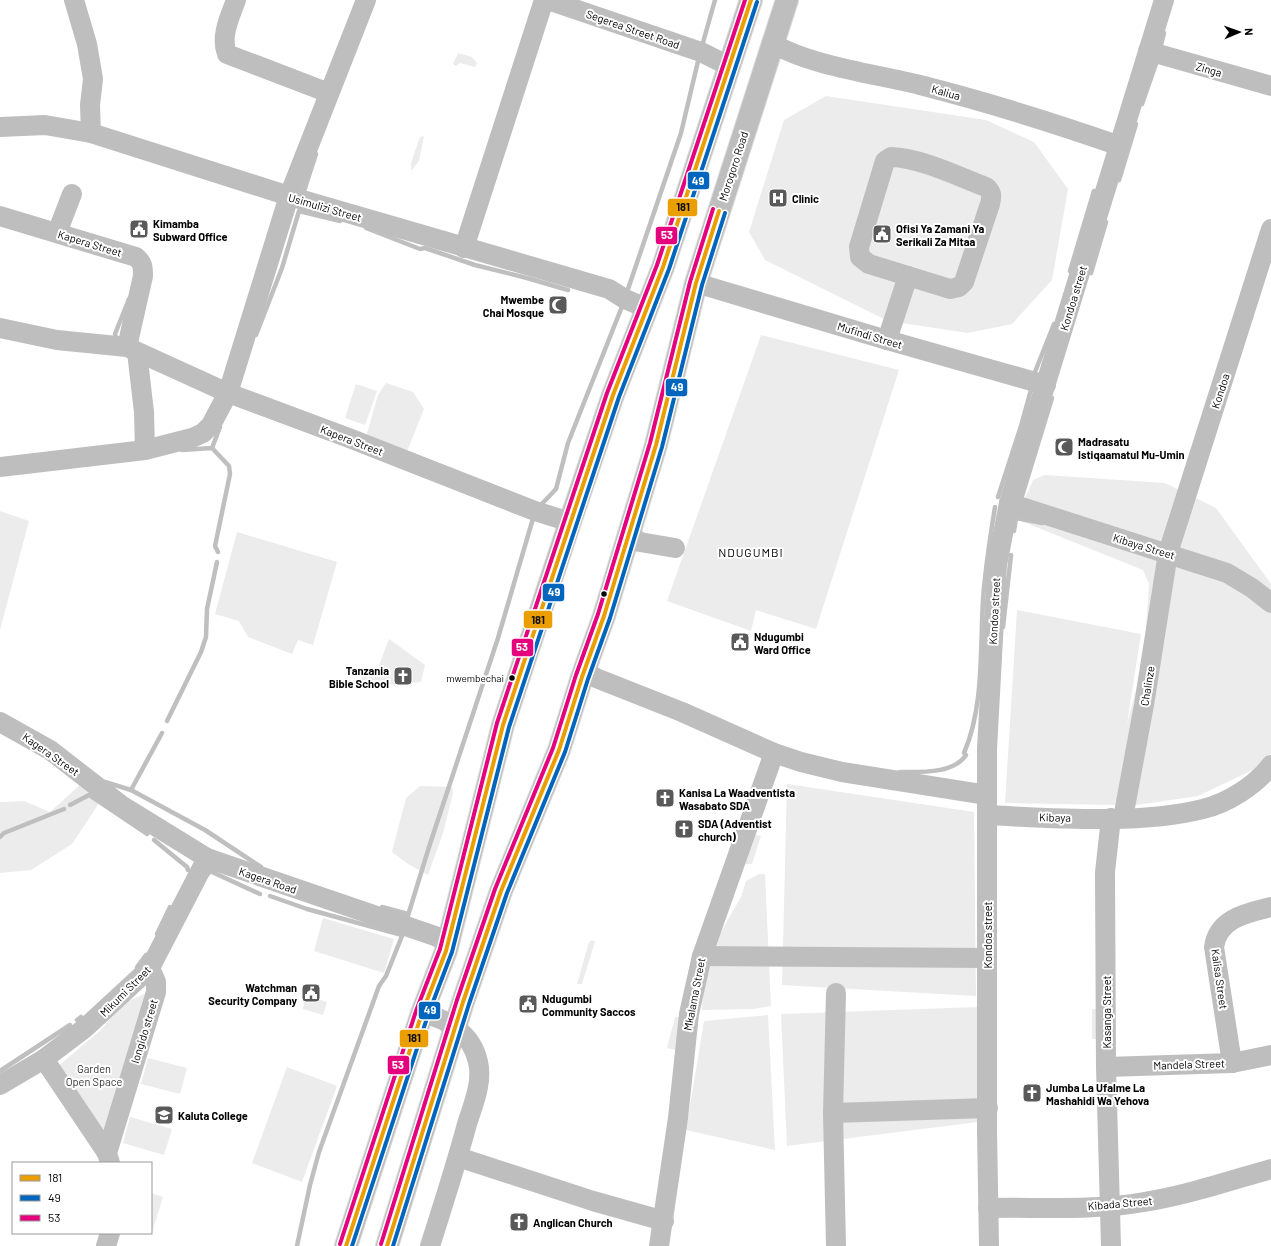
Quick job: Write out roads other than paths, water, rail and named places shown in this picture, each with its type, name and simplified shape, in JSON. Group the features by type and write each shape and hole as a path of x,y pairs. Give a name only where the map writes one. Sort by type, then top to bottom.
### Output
{"highway":[{"path":"346,1246 422,1013 449,943 503,725 613,395 663,267 724,63 751,0"},
{"name":"Morogoro Road","path":"387,1246 463,1002 501,891 559,750 584,670 604,616 656,444 696,283 787,0"}],"street":[{"path":"74,0 87,44 93,79 90,105 91,133"},
{"path":"236,0 227,27 224,46 227,54 329,93"},
{"path":"0,467 145,450 192,438 203,433 211,425 228,393 289,196 366,0"},
{"path":"464,248 544,0"},
{"name":"Segerea Street Road","path":"548,0 572,4 701,52 724,63"},
{"name":"Kondoa street","path":"989,1246 987,795 992,629 997,565 1008,504 1164,0"},
{"name":"Kaliua","path":"772,43 786,51 815,60 963,97 1120,146"},
{"name":"Zinga","path":"1148,51 1271,86"},
{"name":"Usimulizi Street","path":"0,127 45,125 91,133 289,196 609,289 625,299 646,308"},
{"path":"891,157 901,157 986,187 992,196 964,282 959,287 950,289 908,276 868,264 860,257 859,247 885,161 891,157"},
{"path":"57,233 72,194"},
{"name":"Kapera Street","path":"0,216 136,257 140,261 143,266 143,276 132,350 228,393 349,438 535,511 570,522"},
{"name":"Kondoa","path":"1168,553 1264,274 1271,229"},
{"path":"887,340 908,276"},
{"name":"Mufindi Street","path":"696,283 887,340 1046,385"},
{"path":"0,328 57,340 132,350 144,412 145,450"},
{"name":"Kibaya Street","path":"1008,504 1168,553 1227,573 1252,588 1271,603"},
{"path":"629,535 640,542 675,548"},
{"name":"Chalinze","path":"1117,818 1144,705 1168,553"},
{"path":"584,670 596,678 682,712 774,753 842,772 987,795"},
{"name":"Kagera Street","path":"0,722 50,750 101,789"},
{"name":"Mkalama Street","path":"660,1246 689,1014 702,956 774,753"},
{"path":"1117,818 1168,815 1204,809 1223,801 1246,788 1261,778 1271,765"},
{"name":"Kagera Road","path":"101,789 122,805 207,858 435,936 449,943"},
{"name":"Kibaya","path":"987,815 1117,818"},
{"name":"Kasanga Street","path":"1111,1246 1106,1067 1105,872 1117,818"},
{"name":"Mikumi Street","path":"0,1085 44,1059 93,1022 150,968 207,858"},
{"name":"Kalisa Street","path":"1232,1063 1214,947 1216,937 1229,921 1244,914 1271,907"},
{"path":"702,956 987,958"},
{"name":"longido street","path":"109,1158 156,992 156,982 150,968"},
{"path":"836,993 833,1113 836,1246"},
{"path":"422,1013 436,1016 456,1027 467,1040 478,1061 480,1078 458,1157 430,1246"},
{"name":"Mandela Street","path":"1106,1067 1232,1063 1271,1055"},
{"path":"44,1059 109,1158"},
{"path":"833,1113 988,1108"},
{"path":"458,1157 592,1201 664,1221"},
{"name":"Kibada Street","path":"988,1208 1110,1206 1144,1202 1176,1195 1271,1169"},
{"path":"106,1246 110,1234"}],"waterway":[{"path":"702,46 715,0"},
{"path":"1160,49 1164,33"},
{"path":"626,295 681,133 699,57"},
{"path":"1142,104 1158,58"},
{"path":"1119,180 1136,124"},
{"path":"303,194 316,154"},
{"path":"1070,271 1094,191"},
{"path":"256,335 282,268 299,211 340,221"},
{"path":"1091,273 1106,222"},
{"path":"366,228 420,249 425,248 475,265 568,290"},
{"path":"117,341 115,334 129,299"},
{"path":"539,507 556,489 568,443 623,304"},
{"path":"1033,377 1054,324"},
{"path":"998,497 1032,386"},
{"path":"1022,496 1052,398"},
{"path":"212,448 220,427"},
{"path":"182,450 212,448 229,466 230,474 215,546 218,552"},
{"path":"900,772 927,772 945,769 961,761 966,755 964,753 975,717 978,698 984,588 995,507"},
{"path":"406,922 429,847 498,638 534,515"},
{"path":"1014,531 1016,518 1042,523"},
{"path":"1003,627 1011,555"},
{"path":"167,721 201,652 206,637 207,609 217,562"},
{"path":"131,790 162,733"},
{"path":"105,782 131,790 205,830 261,867"},
{"path":"70,805 89,795 147,834"},
{"path":"0,837 4,833 64,809"},
{"path":"154,840 187,867 188,870"},
{"path":"208,874 210,871 260,894"},
{"path":"270,896 307,909 402,935"},
{"path":"157,934 170,907"},
{"path":"382,907 408,914"},
{"path":"297,1246 310,1185 319,1152 379,986 386,976 404,931"},
{"path":"137,967 146,955"},
{"path":"77,1020 81,1017"},
{"path":"0,1071 70,1025"}],"place":[{"name":"Clinic","path":"778,198"},
{"name":"Kimamba Subward Office","path":"139,229"},
{"name":"Ofisi Ya Zamani Ya Serikali Za Mitaa","path":"882,234"},
{"name":"Mwembe Chai Mosque","path":"558,305"},
{"name":"Madrasatu Istiqaamatul Mu-Umin","path":"1064,447"},
{"name":"Ndugumbi Ward Office","path":"740,642"},
{"name":"Tanzania Bible School","path":"403,676"},
{"name":"mwembechai","path":"512,678"},
{"name":"Kanisa La Waadventista Wasabato SDA","path":"665,798"},
{"name":"SDA (Adventist church)","path":"684,829"},
{"name":"Watchman Security Company","path":"311,993"},
{"name":"Ndugumbi Community Saccos","path":"528,1004"},
{"name":"Jumba La Ufalme La Mashahidi Wa Yehova","path":"1032,1093"},
{"name":"Kaluta College","path":"164,1115"},
{"name":"Anglican Church","path":"519,1222"}],"district":[{"name":"NDUGUMBI","path":"751,552"}],"park label":[{"name":"Garden Open Space","path":"94,1074"}]}
